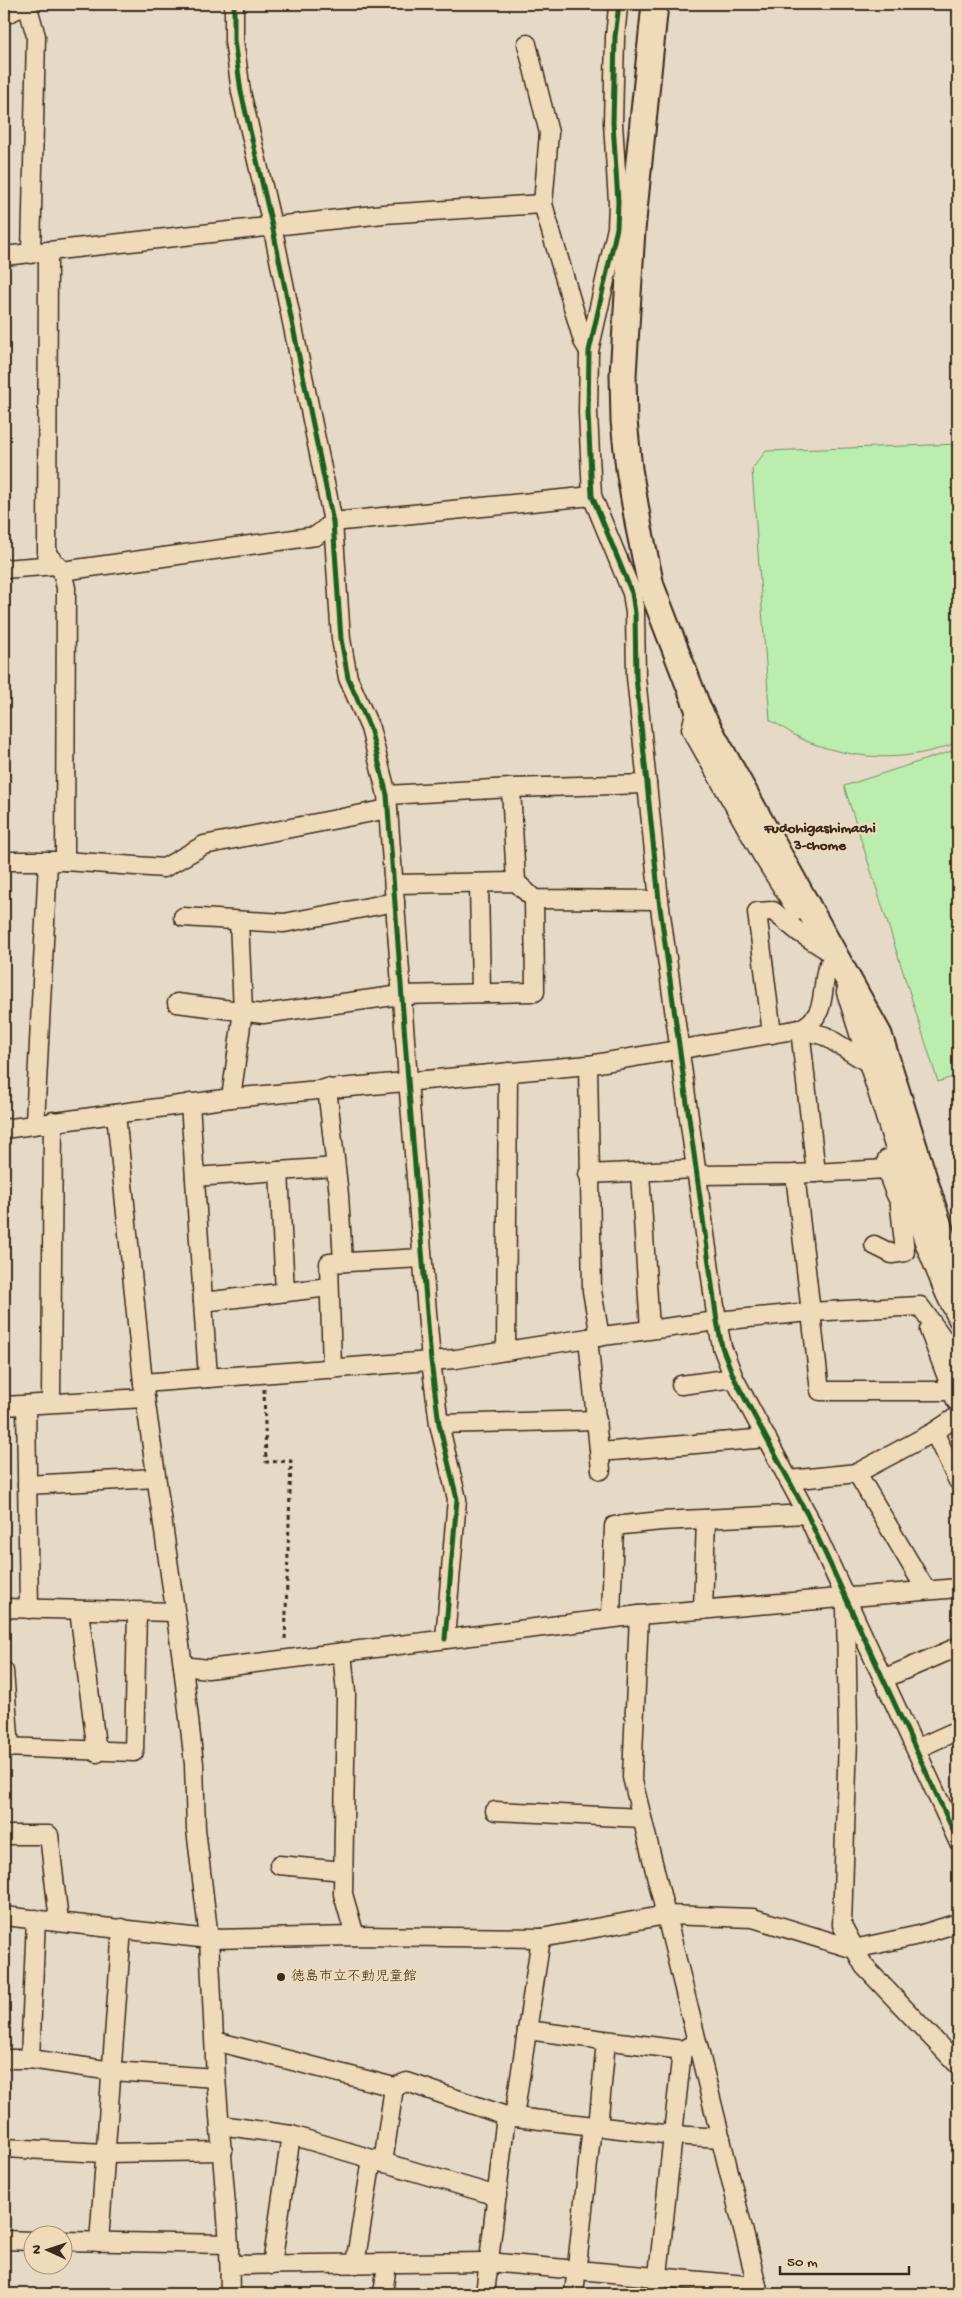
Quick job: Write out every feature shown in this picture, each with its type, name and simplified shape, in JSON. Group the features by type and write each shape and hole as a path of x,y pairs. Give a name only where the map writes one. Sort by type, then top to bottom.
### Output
{"main road":[{"path":"4,10 16,4"}],"street":[{"path":"27,4 36,36 39,252 47,554 59,568 66,588 66,861"},
{"path":"234,4 234,40 242,92 272,225 333,522 341,639 348,678 370,728 388,802 431,1361 439,1424 457,1499 445,1639"},
{"path":"655,4 624,229 624,421 639,528 641,589 635,613 636,677 660,900 717,1321 722,1347 734,1378 807,1514 916,1749 954,1818 958,1840"},
{"path":"618,7 615,37 613,123 618,202 624,229 589,351 588,413 592,496 641,589 699,711 827,950 879,1035 948,1255 958,1281"},
{"path":"527,44 549,133 543,204 583,341 589,351"},
{"path":"4,256 383,214 543,204"},
{"path":"4,568 59,568 316,536 333,522 592,496"},
{"path":"4,861 66,861 164,868 204,845 388,802 511,788 648,784"},
{"path":"511,788 516,882 534,899 660,900"},
{"path":"35,1123 48,862"},
{"path":"394,884 516,882"},
{"path":"479,884 480,993"},
{"path":"177,1003 263,1014 402,995 535,992 534,899"},
{"path":"183,917 239,922 284,923 395,902"},
{"path":"772,1034 757,912 773,911 827,950 889,1128 924,1242 945,1294 958,1320"},
{"path":"231,1098 242,1011 239,922"},
{"path":"4,1129 35,1123 231,1098 408,1080 588,1065 800,1029 812,1023 823,1002 827,950"},
{"path":"800,1029 825,1036 867,1062"},
{"path":"800,1029 816,1173"},
{"path":"588,1065 588,1174 597,1420 601,1461 767,1438"},
{"path":"506,1351 508,1072"},
{"path":"327,1088 343,1262"},
{"path":"190,1104 208,1378"},
{"path":"116,1114 144,1391 183,1666 194,1764 196,1829 209,1939 216,2078 229,2244 230,2294"},
{"path":"51,1402 53,1121"},
{"path":"889,1128 887,1169 900,1204 924,1242 948,1255"},
{"path":"195,1177 335,1167"},
{"path":"588,1174 696,1172 795,1174 887,1169"},
{"path":"279,1171 285,1292"},
{"path":"640,1173 650,1329"},
{"path":"795,1174 820,1391 955,1399 920,1306"},
{"path":"874,1245 892,1254 905,1252 900,1204"},
{"path":"332,1369 329,1263 422,1258"},
{"path":"203,1302 329,1287"},
{"path":"4,1406 144,1391 208,1378 431,1361 717,1321 810,1312 920,1306"},
{"path":"920,1306 958,1359"},
{"path":"681,1385 734,1378"},
{"path":"26,1405 29,1609"},
{"path":"789,1480 857,1473 934,1432 958,1416"},
{"path":"439,1424 597,1420"},
{"path":"934,1432 958,1481"},
{"path":"857,1473 926,1590"},
{"path":"27,1485 156,1478"},
{"path":"611,1618 614,1526 807,1514"},
{"path":"703,1610 706,1519"},
{"path":"183,1666 208,1669 611,1618 846,1599 956,1587"},
{"path":"846,1599 848,1738 842,1925 864,1966 953,2067"},
{"path":"4,1608 175,1612"},
{"path":"79,1610 97,1753"},
{"path":"4,1671 7,1748 97,1753 134,1752 137,1612"},
{"path":"230,2265 488,2262 658,2276 758,2290 721,2138 690,2046 666,1915 632,1777 640,1615"},
{"path":"883,1678 958,1647"},
{"path":"342,1652 346,1693 343,1894 355,1936"},
{"path":"916,1749 958,1730"},
{"path":"495,1811 642,1818"},
{"path":"4,1835 49,1835 59,1921"},
{"path":"279,1865 344,1871"},
{"path":"4,1916 209,1939 355,1936 541,1938 666,1915 753,1918 854,1949 919,1935 958,1923"},
{"path":"30,2059 36,1919"},
{"path":"99,2242 122,1928"},
{"path":"485,2294 497,2196 527,2030 541,1938"},
{"path":"527,2030 606,2041 690,2046"},
{"path":"215,2041 394,2087 407,2082 510,2116 673,2135 721,2138"},
{"path":"574,2294 606,2041"},
{"path":"656,2294 673,2135 690,2046"},
{"path":"4,2059 30,2059 112,2071 216,2078"},
{"path":"355,2264 394,2087"},
{"path":"220,2125 291,2135 497,2196"},
{"path":"272,2265 291,2135"},
{"path":"4,2148 105,2153 223,2151"},
{"path":"4,2240 22,2240"},
{"path":"72,2241 229,2244"},
{"path":"383,2294 387,2264"}],"path":[{"path":"263,1374 266,1462 290,1462 284,1660"}],"green space":[{"path":"958,444 958,742 940,749 903,756 866,756 829,749 811,743 770,720 752,469 766,451"},
{"path":"958,749 958,1075 938,1082 844,786"}],"cycle path":[{"path":"234,4 234,40 241,92 272,225 333,522 341,639 348,678 370,728 387,795 431,1361 439,1424 457,1499 445,1639"},
{"path":"619,4 615,37 613,123 618,202 617,228 589,351 588,413 592,496 632,593 635,613 636,677 659,900 717,1321 722,1347 734,1378 807,1514 958,1841"}],"place":[{"name":"徳島市立不動児童館","path":"281,1977"}],"district":[{"name":"Fudohigashimachi 3-chome","path":"820,838"}]}
